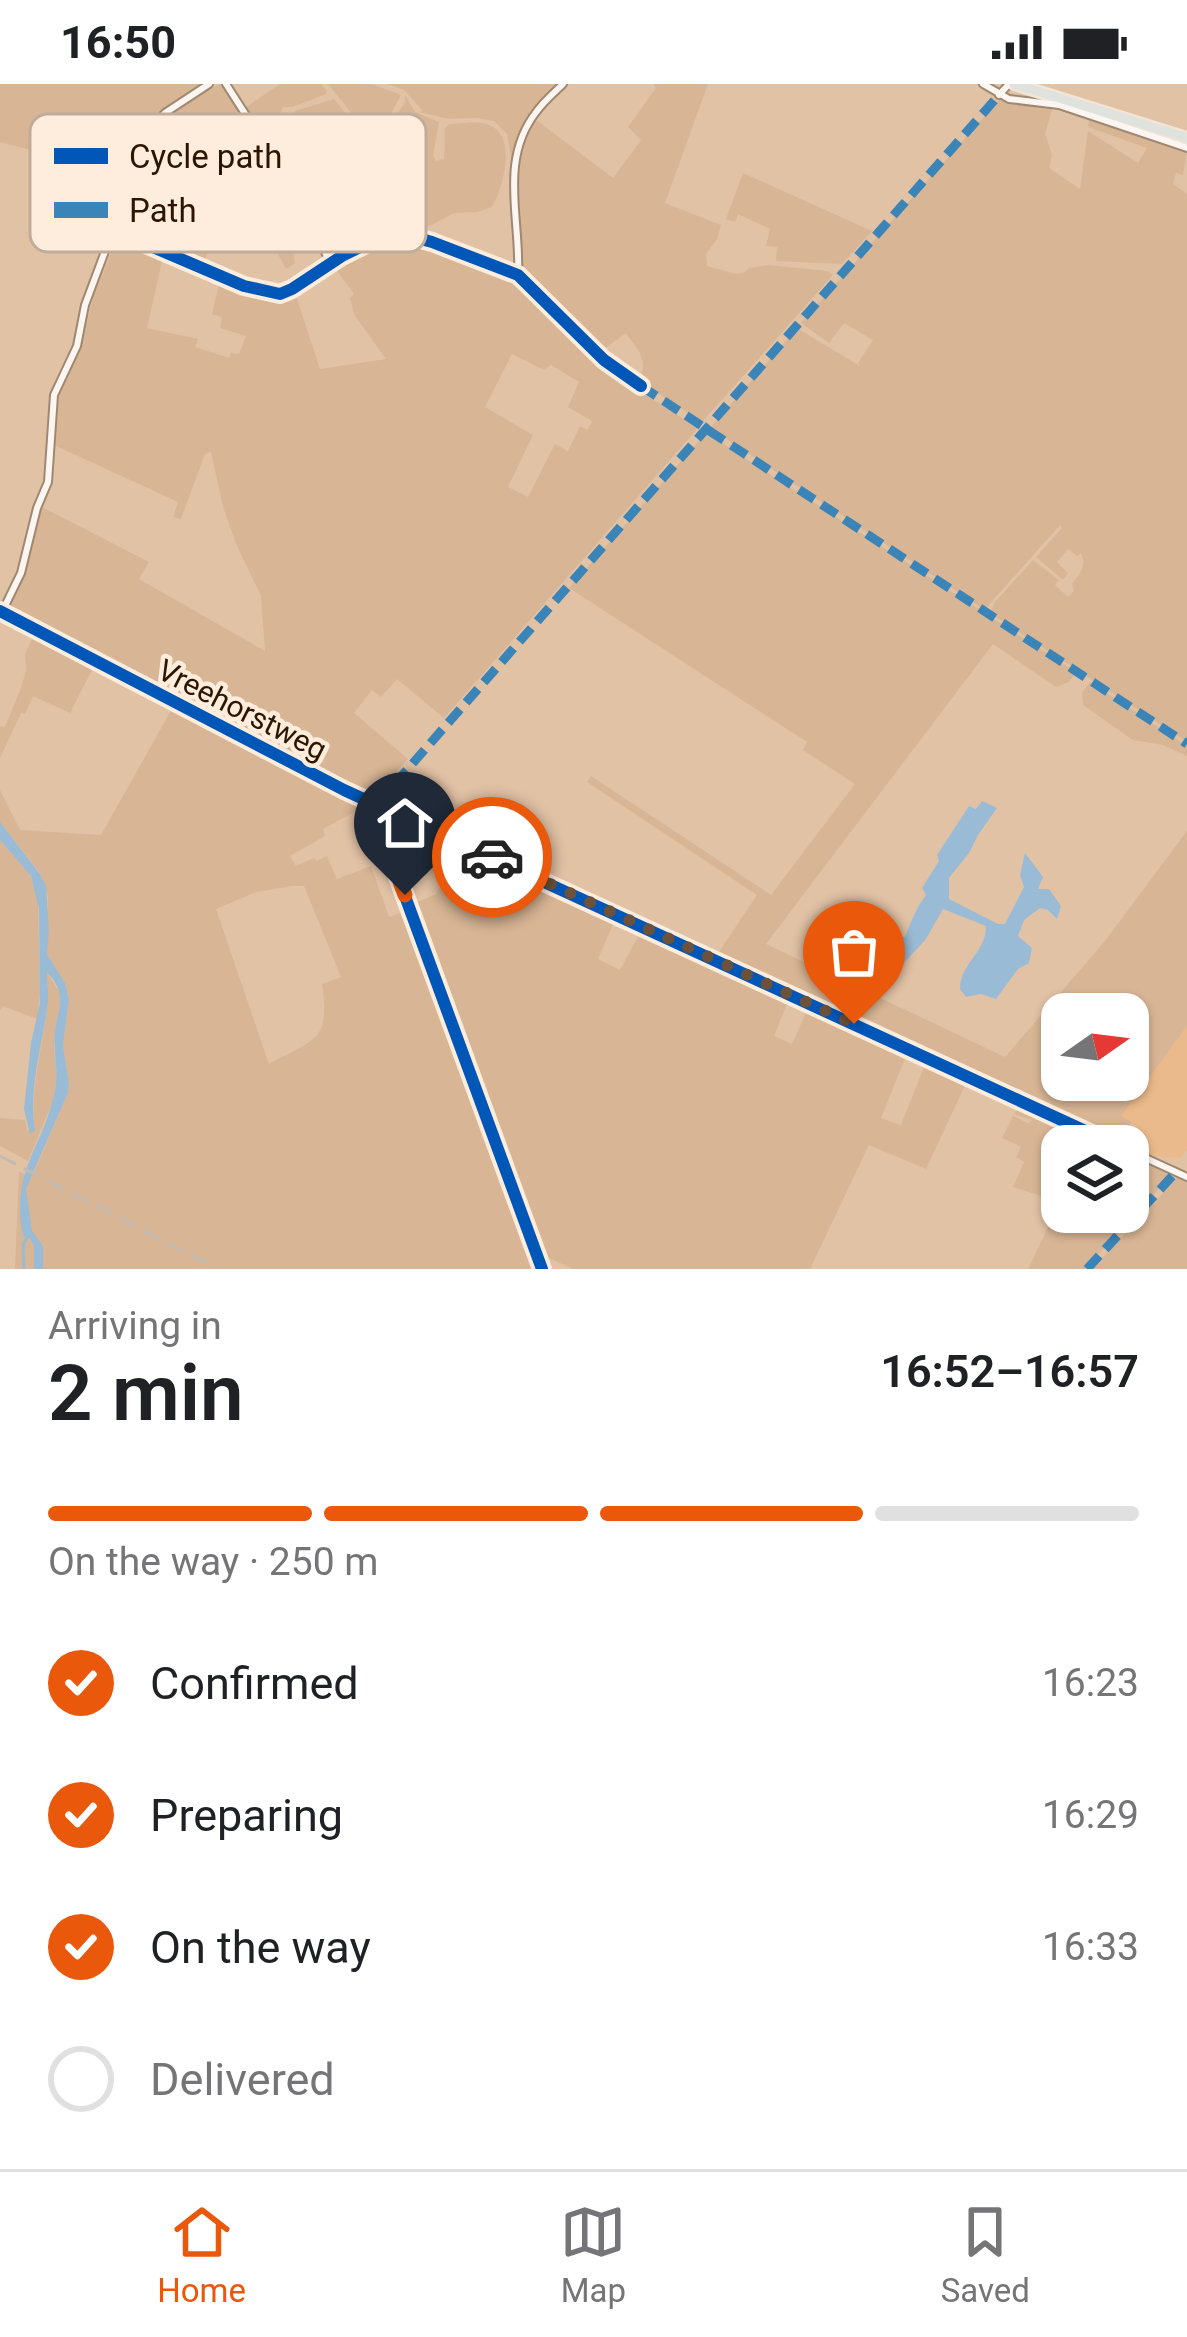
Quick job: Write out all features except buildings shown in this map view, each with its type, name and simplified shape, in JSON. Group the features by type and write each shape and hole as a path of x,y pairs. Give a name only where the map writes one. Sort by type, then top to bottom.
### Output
{"main road":[{"path":"1012,84 1187,138"},
{"path":"1029,84 1076,102"}],"street":[{"path":"164,114 208,84"},
{"path":"226,84 245,114"},
{"path":"518,275 512,184 519,145 535,113 563,84"},
{"path":"983,84 1018,101 1059,105 1187,148"},
{"path":"999,95 1012,84"},
{"path":"426,240 518,275 604,361 641,386"},
{"path":"1,612 21,573 48,482 54,395 77,346 104,252"},
{"path":"166,252 280,294 352,252"},
{"path":"325,252 331,264"},
{"name":"Vreehorstweg","path":"1,612 376,804 1072,1125"},
{"path":"376,804 373,809 405,895"},
{"path":"1149,1160 1187,1177"}],"shaded area":[{"path":"0,84 201,84 162,114 30,114 30,150 0,142"},
{"path":"220,84 240,114 174,114"},
{"path":"280,84 321,84 327,91 283,107 282,114 249,114 245,108"},
{"path":"328,84 372,84 401,95 391,114 352,114"},
{"path":"387,84 555,84 524,123 512,163 507,134 494,121 419,112 423,111 404,90"},
{"path":"653,84 708,84 665,203 721,225 706,254 707,266 736,274 768,265 833,275 702,422 639,381 643,361 626,333 604,349 522,266 519,172 535,119 613,178 641,140 628,127 656,88"},
{"path":"405,95 420,114 397,114"},
{"path":"334,99 346,114 294,114 295,111"},
{"path":"999,100 1053,106 1045,134 1052,155 1049,168 1080,189 1088,131 1138,163 1147,148 1088,127 1090,117 1187,150 1183,175 1176,173 1173,184 1187,194 1187,742 990,613 1033,560 1059,580 1055,585 1068,597 1074,591 1072,584 1083,566 1081,553 1077,556 1068,549 1057,562 1068,573 1063,580 1036,557 1060,525 982,608 710,428 797,328 860,366 873,340 844,323 829,343 801,323"},
{"path":"426,117 439,122 436,161 444,159 449,124 489,125 498,131 506,151 492,207 454,213 426,226"},
{"path":"743,173 872,231 842,264 776,261 777,247 766,246 770,229 738,214 735,222 726,219"},
{"path":"426,245 525,285 613,374 698,428 444,718 397,679 381,697 372,690 354,713 408,759 373,798 281,755 7,610 25,571 42,507 149,562 139,579 265,651 261,596 223,507 211,452 205,454 181,519 173,517 178,502 54,445 57,399 81,348 93,298 111,252 151,252 163,257 147,328 198,339 195,347 229,358 231,353 239,354 246,336 220,328 222,317 212,314 220,280 273,297 295,293 320,369 386,359 355,316 350,298 354,294 335,268 364,252 426,252","holes":["512,354 544,370 551,365 579,382 568,407 592,421 587,430 580,426 568,451 555,444 528,497 508,487 533,435 485,407"]},
{"path":"178,252 208,252 204,263"},
{"path":"277,252 293,252 295,263 286,269"},
{"path":"706,433 1076,672 1069,682 1056,687 993,644 766,944 1005,1057 1041,1015 1041,1101 1132,1101 1121,1116 1130,1125 1080,1125 715,958 757,895 587,782 591,776 771,895 855,784 803,750 807,742 569,588"},
{"path":"34,635 93,668 70,713 33,696 0,758 0,726 5,727 21,688 25,654"},
{"path":"1090,682 1187,746 1187,756 1163,745 1133,740 1083,705 1082,693"},
{"path":"173,707 365,803 323,829 325,836 290,856 296,866 327,856 337,879 371,866 389,917 403,912 537,1269 15,1269 19,1171 29,1177 34,1173 68,1093 63,1045 69,1000 65,983 47,954 48,897 40,873 0,822 0,790 20,830 101,835","holes":["304,886 341,977 322,984 324,1017 316,1036 269,1064 216,909 256,892"]},
{"path":"380,809 456,843 447,866 433,854 417,878 404,883"},
{"path":"1187,831 1187,1026 1149,1078 1149,993 1060,993"},
{"path":"0,840 31,876 38,898 37,1019 3,1006 0,1010"},
{"path":"461,845 616,917 598,959 620,970 642,929 790,997 774,1036 792,1044 809,1006 908,1051 881,1118 901,1125 927,1060 968,1079 926,1169 869,1145 810,1269 573,1269 549,1258 542,1265 410,905 436,894"},
{"path":"47,972 61,995 54,1045 57,1079 28,1161 0,1146 0,1118 25,1120 27,1130 35,1130"},
{"path":"1187,1026 1187,1150 1181,1158 1149,1156 1149,1125 1134,1125 1120,1117 1132,1101 1149,1101 1149,1078"},
{"path":"1021,1103 1069,1125 1041,1125 1041,1196 1013,1187 1024,1162 1016,1157 1021,1147 1002,1138 1013,1116 1028,1123 1032,1120 1014,1114"},
{"path":"1149,1162 1173,1173 1149,1199"},
{"path":"1179,1176 1187,1180 1187,1269 1092,1269 1126,1233 1149,1233 1149,1208"},
{"path":"1045,1233 1118,1233 1085,1269 1028,1269"}],"water":[{"path":"982,801 997,808 949,878 949,899 1005,924 1024,887 1020,875 1025,853 1043,877 1038,889 1049,889 1061,906 1057,919 1040,908 1024,920 1018,936 1032,948 1029,963 1018,969 996,999 981,994 966,997 960,989 986,926 943,909 926,939 904,963 884,952 895,935 905,937 926,895 922,888 939,861 937,855 969,806 976,809"},
{"path":"0,822 46,886 47,954 65,983 69,1000 63,1045 68,1093 26,1189 32,1231 43,1246 43,1269 34,1269 34,1246 23,1236 21,1193 55,1090 60,994 47,972 48,1002 33,1097 35,1130 30,1134 24,1109 40,1003 39,909 31,876 0,840"}],"waterway":[{"path":"24,1269 23,1245 28,1236"}],"railway":[{"path":"0,1156 218,1269"}],"marked path":[{"path":"377,804 999,95"},
{"path":"641,386 1187,744"},
{"path":"1087,1269 1176,1172"}],"cycle path":[{"path":"426,240 518,275 604,360 641,386"},
{"path":"164,252 244,286 280,294 350,252"},
{"path":"0,611 344,790 1072,1125"},
{"path":"377,804 373,809 542,1269"}],"way so far":[{"path":"492,857 854,1024"}],"route":[{"path":"405,895 373,809 376,804 492,857"}]}
